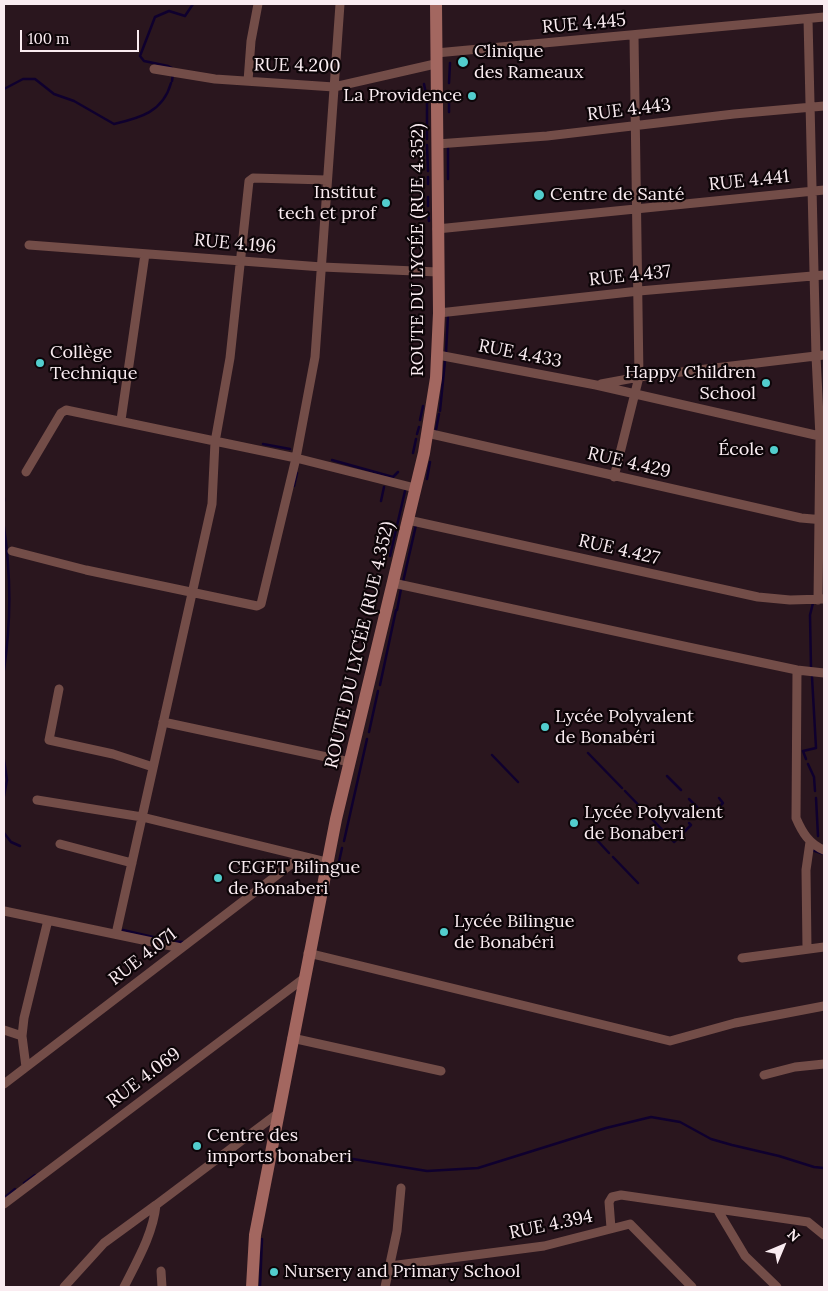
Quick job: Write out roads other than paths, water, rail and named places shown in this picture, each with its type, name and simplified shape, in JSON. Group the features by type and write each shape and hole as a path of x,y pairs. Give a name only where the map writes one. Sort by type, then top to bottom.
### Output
{"main road":[{"name":"ROUTE DU LYCÉE (RUE 4.352)","path":"252,1287 255,1236 326,862 408,520 434,402 439,313 435,58 436,4"}],"street":[{"path":"248,81 258,4"},
{"path":"12,551 86,570 258,606 261,604 296,458 314,364 340,4"},
{"name":"RUE 4.445","path":"435,58 824,17"},
{"path":"808,19 819,276 823,520 821,600"},
{"path":"614,477 639,377 634,36"},
{"name":"RUE 4.200","path":"154,69 215,79 334,86 435,58"},
{"name":"RUE 4.443","path":"437,144 547,136 824,106"},
{"path":"116,934 194,592 214,492 215,442 230,358 250,179 327,180"},
{"name":"RUE 4.441","path":"437,229 824,190"},
{"name":"RUE 4.196","path":"29,246 322,267 438,272"},
{"path":"121,420 145,254"},
{"name":"RUE 4.437","path":"439,313 639,291 819,276"},
{"name":"RUE 4.433","path":"438,355 596,385 822,437"},
{"path":"596,385 639,377 820,356"},
{"path":"26,472 63,411 121,420 215,442 296,458 415,488"},
{"name":"RUE 4.429","path":"427,433 614,477 823,520"},
{"name":"RUE 4.427","path":"408,520 758,597 821,600"},
{"path":"393,583 797,670 824,673"},
{"path":"797,670 796,818 810,842 824,850"},
{"path":"59,689 49,740 113,754 153,767"},
{"path":"163,722 350,762"},
{"path":"37,800 142,817 326,862"},
{"path":"807,949 806,870 810,842"},
{"path":"60,844 132,864"},
{"name":"RUE 4.071","path":"4,1084 302,856"},
{"path":"4,911 181,948"},
{"path":"26,1067 22,1036 24,1018 48,920"},
{"path":"742,958 824,947"},
{"path":"308,953 670,1041 735,1023 824,1006"},
{"name":"RUE 4.069","path":"4,1204 303,979"},
{"path":"4,1030 22,1036"},
{"path":"292,1038 441,1071"},
{"path":"764,1074 795,1067 824,1064"},
{"path":"64,1287 104,1243 277,1114"},
{"path":"385,1287 398,1231 401,1188"},
{"path":"611,1228 609,1202 616,1195 808,1222 824,1235"},
{"path":"124,1287 148,1237 156,1205"},
{"path":"717,1209 745,1256 777,1287"},
{"name":"RUE 4.394","path":"390,1266 544,1246 630,1224 692,1287"},
{"path":"161,1271 162,1287"}],"waterway":[{"path":"172,68 144,61 140,56 155,17 169,11 185,16 193,4"},
{"path":"449,83 450,63"},
{"path":"172,81 173,73"},
{"path":"4,89 23,79 35,79 54,94 74,101 114,124 141,116 156,107 162,101 171,83"},
{"path":"424,84 427,99 427,139"},
{"path":"449,98 449,112"},
{"path":"427,145 428,171"},
{"path":"448,148 448,179"},
{"path":"428,177 428,184"},
{"path":"428,197 428,206"},
{"path":"428,212 429,221"},
{"path":"446,353 448,315"},
{"path":"440,411 445,361"},
{"path":"420,420 423,406"},
{"path":"436,430 439,414"},
{"path":"417,434 419,427"},
{"path":"413,453 416,439"},
{"path":"263,444 290,449"},
{"path":"332,460 393,477 398,472"},
{"path":"427,479 430,462"},
{"path":"294,486 297,473"},
{"path":"381,501 384,487"},
{"path":"390,556 405,491"},
{"path":"403,582 416,525"},
{"path":"4,527 9,599 8,635 4,670"},
{"path":"397,610 401,589"},
{"path":"811,668 810,615 813,603"},
{"path":"380,685 396,610"},
{"path":"806,759 803,751 816,748 812,677"},
{"path":"369,732 378,691"},
{"path":"344,841 367,739"},
{"path":"588,753 622,788"},
{"path":"492,755 518,782"},
{"path":"4,760 7,780 4,796"},
{"path":"808,764 814,777 815,791"},
{"path":"667,776 681,790"},
{"path":"625,791 674,842 691,825 689,823"},
{"path":"708,818 723,803 719,798"},
{"path":"816,798 818,836"},
{"path":"689,799 703,813"},
{"path":"4,833 11,842 20,846"},
{"path":"596,839 609,853"},
{"path":"337,871 342,848"},
{"path":"812,850 824,854"},
{"path":"613,857 638,883"},
{"path":"123,930 166,940"},
{"path":"172,941 183,942"},
{"path":"292,1160 353,1159 427,1171 478,1168 606,1128 651,1117 680,1122 711,1139 814,1167 824,1168"},
{"path":"24,1183 35,1175"},
{"path":"4,1198 15,1189"},
{"path":"260,1287 262,1239"}],"place":[{"name":"Clinique des Rameaux","path":"463,62"},
{"name":"La Providence","path":"472,96"},
{"name":"Centre de Santé","path":"539,195"},
{"name":"Institut tech et prof","path":"386,203"},
{"name":"Collège Technique","path":"40,363"},
{"name":"Happy Children School","path":"766,383"},
{"name":"École","path":"774,450"},
{"name":"Lycée Polyvalent de Bonabéri","path":"545,727"},
{"name":"Lycée Polyvalent de Bonaberi","path":"574,823"},
{"name":"CEGET Bilingue de Bonaberi","path":"218,878"},
{"name":"Lycée Bilingue de Bonabéri","path":"444,932"},
{"name":"Centre des imports bonaberi","path":"197,1146"},
{"name":"Nursery and Primary School","path":"274,1272"}]}
